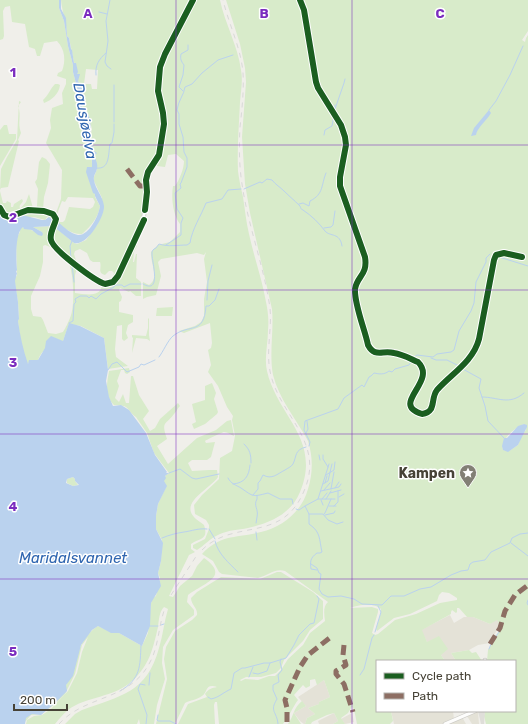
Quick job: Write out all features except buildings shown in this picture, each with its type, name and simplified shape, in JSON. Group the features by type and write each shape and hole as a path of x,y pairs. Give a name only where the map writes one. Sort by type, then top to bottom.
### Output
{"street":[{"path":"0,208 4,215 9,217 28,210 49,212 55,216 51,241 56,248 67,258 104,284 111,284 116,280 144,222 147,192 146,180 149,171 159,155 164,124 158,92 160,68 165,54 193,0"},
{"path":"300,0 306,16 317,85 339,122 345,136 346,145 340,177 340,186 365,257 365,270 356,286 355,296 368,345 376,353 395,353 421,364 424,371 423,378 411,398 411,406 415,411 422,414 430,411 433,406 434,394 477,348 496,255 504,252 522,257"},
{"path":"445,724 473,712"}],"shaded area":[{"path":"450,615 454,623 464,617 473,617 490,624 497,619 500,624 490,643 478,645 469,650 451,653 455,660 444,660 427,642 421,630"},
{"path":"324,680 330,697 319,702 319,704 308,708 315,714 307,718 304,724 294,713 306,706 298,697"},
{"path":"391,712 453,712 454,719 462,717 466,724 394,724"},
{"path":"478,712 479,724 472,724 467,716"},
{"path":"478,712 485,712 484,724 481,724"},
{"path":"334,713 338,721 333,724 319,724 318,721"},
{"path":"352,713 354,722 345,724 341,719"}],"green space":[{"path":"0,0 59,0 59,8 64,21 78,91 77,97 90,142 92,168 90,168 89,171 89,178 95,197 100,206 96,218 82,234 65,229 56,223 57,219 60,222 65,220 69,207 90,209 93,207 95,202 93,198 68,197 65,202 62,201 57,214 56,213 61,199 62,170 46,143 51,128 50,120 52,108 63,104 62,93 66,84 66,79 57,76 58,73 62,71 63,67 64,59 62,48 57,41 44,43 40,56 37,56 35,49 29,47 25,24 12,22 10,6 5,7 3,11 4,36 3,39 0,40"},
{"path":"61,0 193,0 161,60 158,73 157,93 163,123 160,147 158,148 157,153 159,154 150,167 147,167 148,171 145,181 146,192 144,219 114,281 112,279 114,273 112,271 109,271 105,275 101,273 100,262 93,262 90,260 87,253 80,249 75,251 74,254 77,264 56,246 51,237 55,227 74,243 77,244 86,240 97,225 102,213 102,198 94,181 97,169 90,137 92,129 87,112 84,112 80,101 80,89 82,89 78,81 69,38 67,36","holes":["86,69 98,70 97,89 92,89 91,84 84,84"]},
{"path":"197,0 220,0 239,61 242,82 238,136 238,171 248,229 267,309 268,335 266,366 272,387 296,428 306,457 305,473 300,492 296,500 285,512 264,523 248,528 230,531 213,537 197,550 193,548 193,545 205,539 209,525 206,520 195,514 194,505 219,479 220,458 232,451 235,436 232,420 233,416 227,407 218,386 208,372 211,365 208,350 211,348 212,343 210,323 184,333 179,331 195,326 201,322 204,316 204,299 207,282 204,259 206,252 204,255 197,253 161,259 158,262 161,276 156,295 143,299 143,282 149,285 154,278 151,252 158,245 170,242 180,232 180,224 172,201 172,191 173,186 175,186 179,180 184,161 176,154 168,155 165,167 157,166 161,154 163,134 167,126 161,99 160,82 165,64 173,46 172,44 175,43"},
{"path":"226,0 528,0 528,31 522,40 525,42 528,35 528,724 486,724 485,712 516,712 516,660 487,660 488,650 501,627 497,620 490,624 473,617 467,617 459,608 457,608 456,613 452,610 451,614 422,630 427,642 439,636 448,649 441,655 444,660 376,660 376,712 391,712 393,721 390,724 357,724 354,709 352,707 348,713 341,718 345,724 333,724 338,721 334,713 312,722 311,724 305,724 307,718 315,714 308,708 319,704 319,702 330,697 324,680 317,685 315,679 310,680 310,686 306,688 303,685 294,695 298,700 283,724 219,724 217,702 215,702 215,724 178,724 188,704 207,697 205,694 207,691 217,687 210,686 200,697 185,703 175,724 156,724 167,679 164,659 166,647 175,631 197,615 191,598 197,592 221,577 260,579 277,572 281,572 313,592 323,601 323,619 310,630 303,641 284,660 281,668 276,673 261,677 246,677 240,680 241,681 245,679 258,680 269,676 275,676 288,659 303,645 310,633 325,621 324,613 328,602 285,571 274,571 258,578 222,574 219,572 213,561 202,554 215,543 222,540 269,530 284,522 296,511 305,497 312,471 312,459 308,441 279,392 273,375 271,358 272,309 250,213 245,184 242,137 246,82 240,44","holes":["524,424 526,430 522,434 518,445 509,451 503,450 504,442 509,434","442,592 449,593 457,598 457,600 440,603 416,614 395,620 375,635 372,633 378,609 372,607 350,608 361,605 374,605 381,609 376,629 377,631 394,618 410,614 437,601"]},
{"path":"55,84 60,85 57,94 44,103 43,100"},
{"path":"19,108 19,126 21,133 18,140 8,187 1,188 0,190 1,169 17,140"},
{"path":"4,125 7,125 9,134 16,134 16,139 0,166 0,130"},
{"path":"42,157 50,164 43,210 33,209 11,215 5,214 0,206 0,191 3,203 6,203 7,201 11,203 11,207 22,199 23,201 20,205 20,209 26,202 29,194 33,208 36,208 38,189 35,182 37,179 39,162"},
{"path":"0,210 6,218 28,211 45,212 53,215 55,221 47,217 45,220 32,217 7,220 1,215"},
{"path":"53,226 49,238 53,248 45,245 43,246 43,262 40,276 31,296 31,309 33,316 41,317 48,333 56,334 63,332 72,313 73,283 71,269 64,257 77,268 75,275 75,293 95,294 102,286 115,283 123,269 135,241 137,246 134,252 133,262 137,254 136,278 141,282 141,296 136,296 130,291 129,292 120,288 119,290 122,297 121,301 119,302 119,312 133,315 133,322 128,325 126,333 128,338 124,341 122,339 122,325 117,326 115,349 116,357 128,366 108,369 104,338 81,326 69,324 63,341 45,350 38,360 32,360 27,364 20,339 18,321 18,302 15,284 15,277 17,276 16,239 20,232 19,230 22,227 42,232 33,227"},
{"path":"173,307 172,316 156,316 157,308"},
{"path":"149,318 150,341 147,339 136,338 132,353 132,335 146,336"},
{"path":"129,368 130,372 127,374 124,370 121,370 117,381 119,386 115,398 119,402 123,394 126,403 129,403 131,376 133,376 139,395 149,411 143,419 150,431 155,428 160,419 178,403 180,406 164,426 167,439 157,446 168,464 197,438 216,430 227,421 231,420 234,436 224,432 205,441 206,443 215,442 211,457 207,460 192,460 188,463 192,471 217,470 218,477 198,496 191,506 191,511 194,517 204,525 205,533 203,538 191,544 191,549 195,552 189,555 169,596 173,597 180,586 192,576 197,566 204,558 212,565 215,570 215,575 207,583 188,595 187,602 194,610 194,615 173,630 163,647 162,663 165,679 157,705 154,724 140,724 139,719 137,724 65,724 75,714 82,710 108,701 130,691 147,675 154,663 160,643 168,609 164,607 160,614 150,657 138,675 125,687 75,705 55,724 26,724 27,720 34,716 42,715 51,709 68,691 77,673 82,652 88,637 82,645 75,674 65,694 43,713 31,715 22,724 25,718 64,688 81,645 91,631 98,626 113,633 119,633 142,646 148,633 151,603 153,598 156,596 160,578 158,573 161,561 162,540 156,529 156,516 158,504 166,487 161,479 169,473 154,453 147,433 136,417 128,408 114,405 107,393 109,371"},
{"path":"212,383 216,393 214,399 218,412 205,424 194,429 192,424 196,422 192,404 205,400 205,386"},
{"path":"73,477 78,485 73,486 67,483 67,479"},
{"path":"469,650 472,653 476,652 481,660 455,660 451,653"},
{"path":"302,701 306,706 294,713 301,724 288,724 297,706"}],"water":[{"name":"Maridalsvannet","path":"59,0 61,0 61,9 66,18 67,36 69,38 74,63 76,63 77,74 80,74 78,81 83,90 80,90 79,101 88,115 90,139 94,151 97,153 94,156 97,166 94,180 103,202 104,211 94,230 89,236 79,243 74,243 53,226 33,227 42,232 42,236 38,235 32,230 24,229 23,227 20,230 17,240 17,273 15,281 18,302 18,321 23,348 28,364 29,360 38,360 45,348 46,341 51,336 63,341 69,323 80,326 104,338 108,370 106,381 109,397 113,406 121,405 129,410 146,433 155,455 167,472 166,473 169,473 165,476 166,478 164,481 167,486 158,504 156,516 156,529 163,543 158,573 161,586 151,603 150,626 142,646 119,633 111,633 98,626 92,630 81,645 73,676 66,685 67,691 56,702 41,715 32,714 26,718 25,724 0,724 0,215 3,219 9,221 22,215 42,220 49,217 70,232 78,235 90,229 96,219 100,206 95,194 93,193 86,172 87,167 92,167 89,138 77,97 78,91 73,72 73,65 68,46 64,21 59,8","holes":["73,477 79,485 73,486 66,483 67,479"]},
{"path":"489,110 491,113 476,135 471,136 474,128"},
{"path":"524,424 527,425 527,427 518,445 508,452 503,450 502,446 504,438 507,438 518,426"}],"waterway":[{"path":"110,0 106,21 108,41 105,62 111,69"},
{"path":"99,12 107,14"},
{"path":"183,91 179,87 183,75 184,65 181,60 181,54 188,50 188,45"},
{"path":"489,110 496,101 510,75 523,46"},
{"path":"96,75 98,62 106,53"},
{"path":"166,245 181,235 181,223 183,218 177,209 175,193 181,188 180,184 187,167 187,158 184,152 183,137 177,110 179,104 185,87 192,84 202,73 218,60 233,55"},
{"path":"334,112 345,79"},
{"path":"114,85 114,122"},
{"path":"335,105 335,111 340,121"},
{"path":"324,135 325,130 332,126 334,115"},
{"name":"Dausjøelva","path":"96,168 104,167 108,161 110,144 112,143 114,132 114,124"},
{"path":"343,127 346,136"},
{"path":"299,204 303,203 309,206 310,201 320,192 326,173"},
{"path":"244,189 260,182 262,183 267,179 272,180 327,233 337,237 342,246"},
{"path":"143,284 149,286 152,285 154,281 155,276 152,252 159,244 173,246 187,245 190,243 206,203 222,199 228,190 241,189"},
{"path":"324,228 331,227 333,225 335,211"},
{"path":"71,259 70,246 72,241"},
{"path":"413,358 417,355 433,357 437,354 451,352 454,350 459,331 474,303 476,282 486,262 486,258 490,254"},
{"path":"499,257 528,266"},
{"path":"72,264 74,282"},
{"path":"207,300 208,281 212,265"},
{"path":"69,323 73,321 74,304 76,302 75,299 80,296 87,296 89,298 91,296 96,299 115,285 122,285 124,287 130,284 141,284"},
{"path":"159,357 173,336 179,332 195,327 202,322 205,315 206,306 209,306 215,300 219,289"},
{"path":"431,358 436,360 447,360 459,366"},
{"path":"108,370 112,364 117,362 127,372 139,367 141,364 144,365 155,360"},
{"path":"309,446 310,442 304,430 305,421 338,409 344,398 362,385 364,387 369,377 374,373 382,374 389,371 392,372 395,369 409,365 412,360"},
{"path":"461,368 481,379 479,388 488,421 504,438"},
{"path":"482,397 508,400 519,397 524,393"},
{"path":"306,433 308,429 307,421"},
{"path":"244,444 250,452 251,463"},
{"path":"253,495 258,489 258,483 263,475 269,477 277,475 293,464 299,450 306,447"},
{"path":"319,455 320,460"},
{"path":"323,455 323,459 328,467"},
{"path":"326,475 334,470 335,462"},
{"path":"318,499 329,464"},
{"path":"323,484 328,481 332,464"},
{"path":"233,484 241,482 246,478 250,465"},
{"path":"169,473 180,469 192,478 196,479 219,474"},
{"path":"331,489 334,472"},
{"path":"325,483 327,476"},
{"path":"228,478 232,483 251,495 256,496 268,493 280,499 292,499 293,504"},
{"path":"335,488 339,482"},
{"path":"324,490 330,483"},
{"path":"321,491 339,487 341,484"},
{"path":"330,493 341,490"},
{"path":"326,499 331,491"},
{"path":"334,506 338,502 338,491"},
{"path":"322,499 327,493"},
{"path":"339,497 344,494"},
{"path":"256,523 257,496"},
{"path":"305,506 318,499 335,499"},
{"path":"324,514 331,499"},
{"path":"321,500 323,505"},
{"path":"296,509 299,510 305,506 309,514 309,524 318,533 322,552 317,553 312,558 311,562 311,569 317,570"},
{"path":"329,506 336,506"},
{"path":"325,515 334,513 335,511"},
{"path":"309,514 323,514 328,520 337,524 343,522"},
{"path":"162,538 198,529 207,529"},
{"path":"209,529 215,539"},
{"path":"256,532 257,540"},
{"path":"311,564 317,568 321,574 319,589 322,594 328,597 341,596 354,599 362,604 382,605 391,596 404,596 420,589 431,587 451,575 468,570 470,564 473,562 485,560 491,552 510,543 512,538 520,534 528,533"},
{"path":"215,541 221,554 238,572"},
{"path":"511,543 528,556"},
{"path":"208,697 211,699 214,698 231,689 234,673 242,668 270,663 286,658 299,635 310,624 314,623 319,599 317,596"},
{"path":"528,600 528,605"},
{"path":"375,632 381,612 378,606"},
{"path":"492,642 499,632 502,623"},
{"path":"150,626 158,626"},
{"path":"360,675 364,669 374,635"},
{"path":"489,649 491,644"},
{"path":"120,691 136,677 139,666 141,645"},
{"path":"278,724 274,709 277,699 273,690 273,685 279,682 278,675 282,670 280,662 281,659"},
{"path":"253,673 258,674 267,671 270,663"},
{"path":"249,677 253,667"},
{"path":"149,685 150,673"},
{"path":"145,685 140,684 138,689 147,715 146,724"},
{"path":"158,715 158,721 170,721 176,724"}],"railway":[{"path":"202,550 215,540 228,535 270,525 283,518 295,507 304,491 309,473 309,457 305,443 275,387 270,371 270,308 245,200 240,170 239,141 243,93 242,64 223,0"},
{"path":"171,595 197,555"},
{"path":"59,724 81,708 119,692 140,676 149,664 155,651 165,608"}],"marked path":[{"path":"127,169 140,186 146,186"},
{"path":"490,644 500,628 505,611 515,595 528,585"},
{"path":"287,722 287,708 285,700 300,667 308,655 332,636"},
{"path":"344,645 343,655 346,665 336,671 336,674 344,684 353,712"}],"cycle path":[{"path":"145,210 147,192 146,180 148,172 159,155 164,124 158,91 160,67 165,54 193,0"},
{"path":"300,0 304,10 316,82 318,88 341,125 345,137 346,145 340,177 340,186 366,263 364,272 355,289 358,309 368,345 373,351 379,353 390,352 403,355 418,362 423,370 419,385 410,404 413,410 422,414 430,411 437,390 467,361 476,347 479,339 496,255 504,253 522,257"},
{"path":"0,208 4,215 9,217 28,210 44,211 53,214 56,219 51,235 53,245 75,265 105,284 113,282 118,276 144,220"}],"place":[{"name":"Kampen","path":"468,488"}]}
